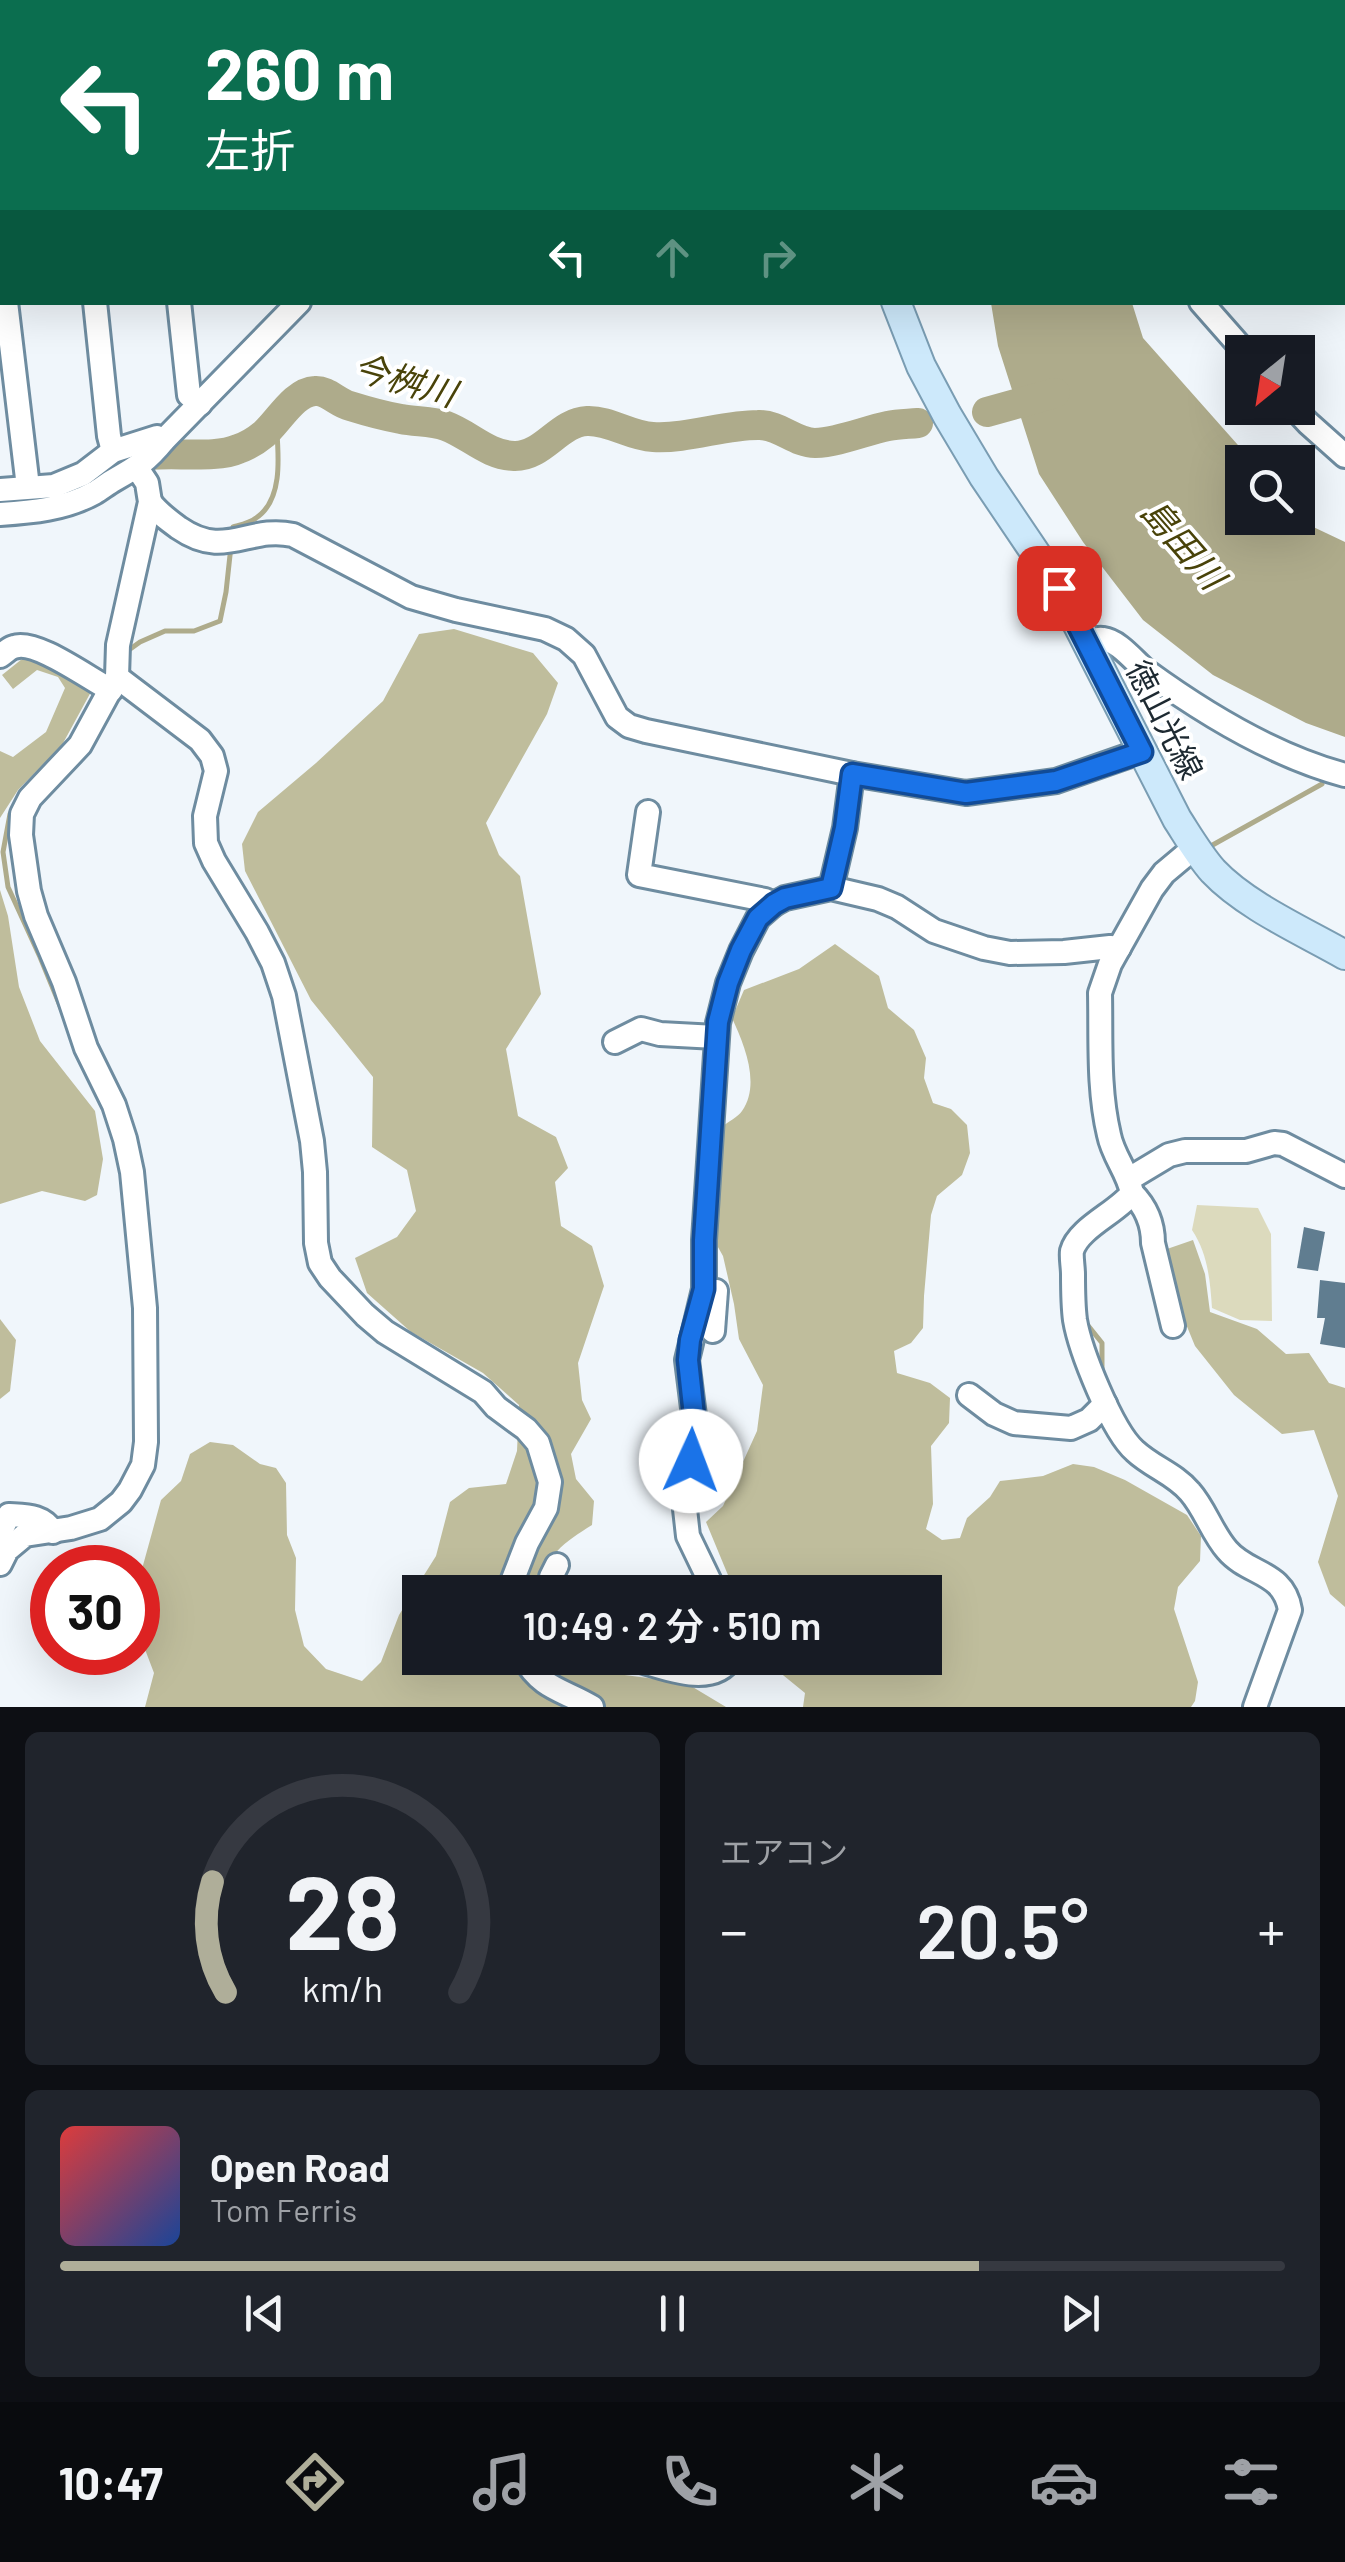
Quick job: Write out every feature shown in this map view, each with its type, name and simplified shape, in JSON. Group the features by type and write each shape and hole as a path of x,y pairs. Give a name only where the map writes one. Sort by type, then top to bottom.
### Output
{"main road":[{"name":"徳山光線","path":"897,305 920,366 984,477 1059,588 1142,752 1195,846 1213,871 1236,891 1345,955"}],"street":[{"path":"6,305 28,487"},
{"path":"95,305 113,451"},
{"path":"180,305 190,395 200,404"},
{"path":"0,514 67,505 138,468 295,305"},
{"path":"1204,305 1230,335"},
{"path":"1309,425 1345,456"},
{"path":"0,490 54,486 82,474 113,451 158,437 164,440"},
{"path":"0,1560 14,1542 26,1535 53,1532 100,1518 121,1502 143,1465 146,1442 145,1308 126,1140 36,916 21,834 22,814 30,798 80,745 114,684 118,645 150,502 147,483 138,468"},
{"path":"150,502 159,514 194,538 217,544 274,530 293,535 411,596 456,610 545,628 584,654 617,716 629,726 852,774 966,793 1056,781 1142,752"},
{"path":"1088,641 1104,638 1184,697 1240,730 1294,757 1345,775"},
{"path":"0,656 15,646 28,646 114,684 200,740 212,756 216,770 205,816 206,842 257,932 284,996 312,1141 320,1263 330,1278 385,1332 482,1392 538,1443 550,1482 546,1508 515,1575"},
{"path":"831,888 852,774"},
{"path":"648,812 640,875 774,904"},
{"path":"1173,1326 1149,1216 1110,1141 1102,1101 1100,993 1110,964 1152,889 1164,872 1195,846"},
{"path":"707,1575 688,1536 685,1509 694,1416 688,1360 704,1289 716,1037 728,983 758,918 785,898 831,888 878,899 934,932 984,948 1010,953 1119,948"},
{"path":"615,1042 641,1029 716,1037"},
{"path":"1255,1707 1290,1610 1288,1597 1278,1584 1228,1552 1189,1490 1132,1450 1105,1404 1075,1322 1072,1251 1090,1228 1124,1204 1131,1186 1169,1155 1185,1151 1246,1151 1283,1144 1345,1176"},
{"path":"704,1240 715,1267 713,1332"},
{"path":"969,1394 1014,1424 1071,1428 1090,1420 1105,1404"},
{"path":"0,1534 9,1515 34,1516 53,1532"},
{"path":"552,1575 557,1565"},
{"path":"535,1675 592,1707"}],"shaded area":[{"path":"454,629 533,653 558,683 547,714 486,823 499,855 520,876 541,994 506,1049 518,1116 556,1137 568,1168 555,1182 561,1226 592,1246 604,1286 578,1363 582,1400 591,1419 571,1454 576,1479 594,1501 592,1525 556,1552 544,1575 424,1575 436,1556 450,1502 469,1488 506,1484 517,1451 519,1405 483,1373 411,1332 367,1293 355,1258 397,1237 416,1211 407,1170 372,1147 373,1077 311,1000 245,871 242,844 258,812 383,701 419,634"},
{"path":"27,655 58,665 75,655 92,668 92,690 62,745 18,790 0,818 0,751 13,757 46,732 65,688 58,677 37,670 13,689 2,675"},
{"path":"0,890 19,987 40,1041 95,1111 103,1159 97,1195 85,1201 42,1191 0,1204"},
{"path":"835,944 879,976 888,1008 914,1030 926,1058 924,1078 933,1103 951,1109 967,1125 970,1153 962,1175 937,1196 931,1215 923,1328 911,1343 894,1351 897,1373 930,1383 950,1398 949,1423 931,1446 933,1504 926,1529 942,1540 960,1538 967,1518 990,1497 1000,1481 1043,1476 1073,1464 1094,1467 1125,1480 1187,1515 1201,1536 1200,1561 1178,1587 1174,1609 1198,1682 1191,1707 803,1707 805,1693 783,1675 942,1675 942,1575 728,1575 706,1522 723,1506 757,1431 763,1385 739,1339 723,1256 710,1233 723,1126 742,1111 750,1089 745,1052 732,1018 744,990 799,969"},
{"path":"1197,1205 1258,1208 1271,1234 1272,1321 1240,1320 1212,1308 1205,1258 1192,1230"},
{"path":"1193,1240 1205,1274 1210,1312 1257,1329 1286,1354 1309,1353 1329,1383 1345,1388 1345,1607 1330,1594 1318,1562 1338,1496 1314,1430 1282,1434 1234,1395 1195,1346 1181,1312 1167,1249"},
{"path":"0,1319 16,1340 10,1391 0,1399"},
{"path":"210,1442 233,1445 260,1464 276,1468 286,1483 287,1535 296,1558 295,1610 304,1646 326,1669 362,1681 381,1662 402,1610 402,1675 625,1675 686,1683 726,1707 145,1707 153,1675 160,1675 160,1545 149,1545 161,1500 181,1481 190,1454"}],"water":[{"name":"島田川","path":"991,305 1133,305 1143,338 1238,445 1225,445 1225,535 1315,535 1315,528 1345,542 1345,737 1306,723 1213,675 1143,620 1083,542 1039,474 998,346"}],"building":[{"path":"1304,1227 1325,1232 1318,1271 1297,1268"},
{"path":"1320,1280 1345,1283 1345,1348 1320,1344 1325,1318 1317,1318"}],"waterway":[{"name":"今桝川","path":"0,502 68,493 133,457 216,454 238,449 264,434 300,396 315,391 375,413 446,426 495,452 514,456 534,451 568,427 587,421 653,437 766,425 815,443 918,423"},
{"name":"今桝川","path":"987,412 1055,393"},
{"path":"232,535 233,527 256,518 272,499 278,473 276,420"},
{"path":"126,652 165,631 194,631 220,621 231,546"},
{"path":"1209,847 1322,784"},
{"path":"14,807 3,852 8,887 63,1013"},
{"path":"1086,1323 1102,1343 1102,1372"}],"route":[{"path":"691,1461 694,1416 688,1360 704,1289 716,1037 728,983 741,950 758,918 774,904 831,888 852,774 966,793 1056,781 1142,752 1059,588"}]}
